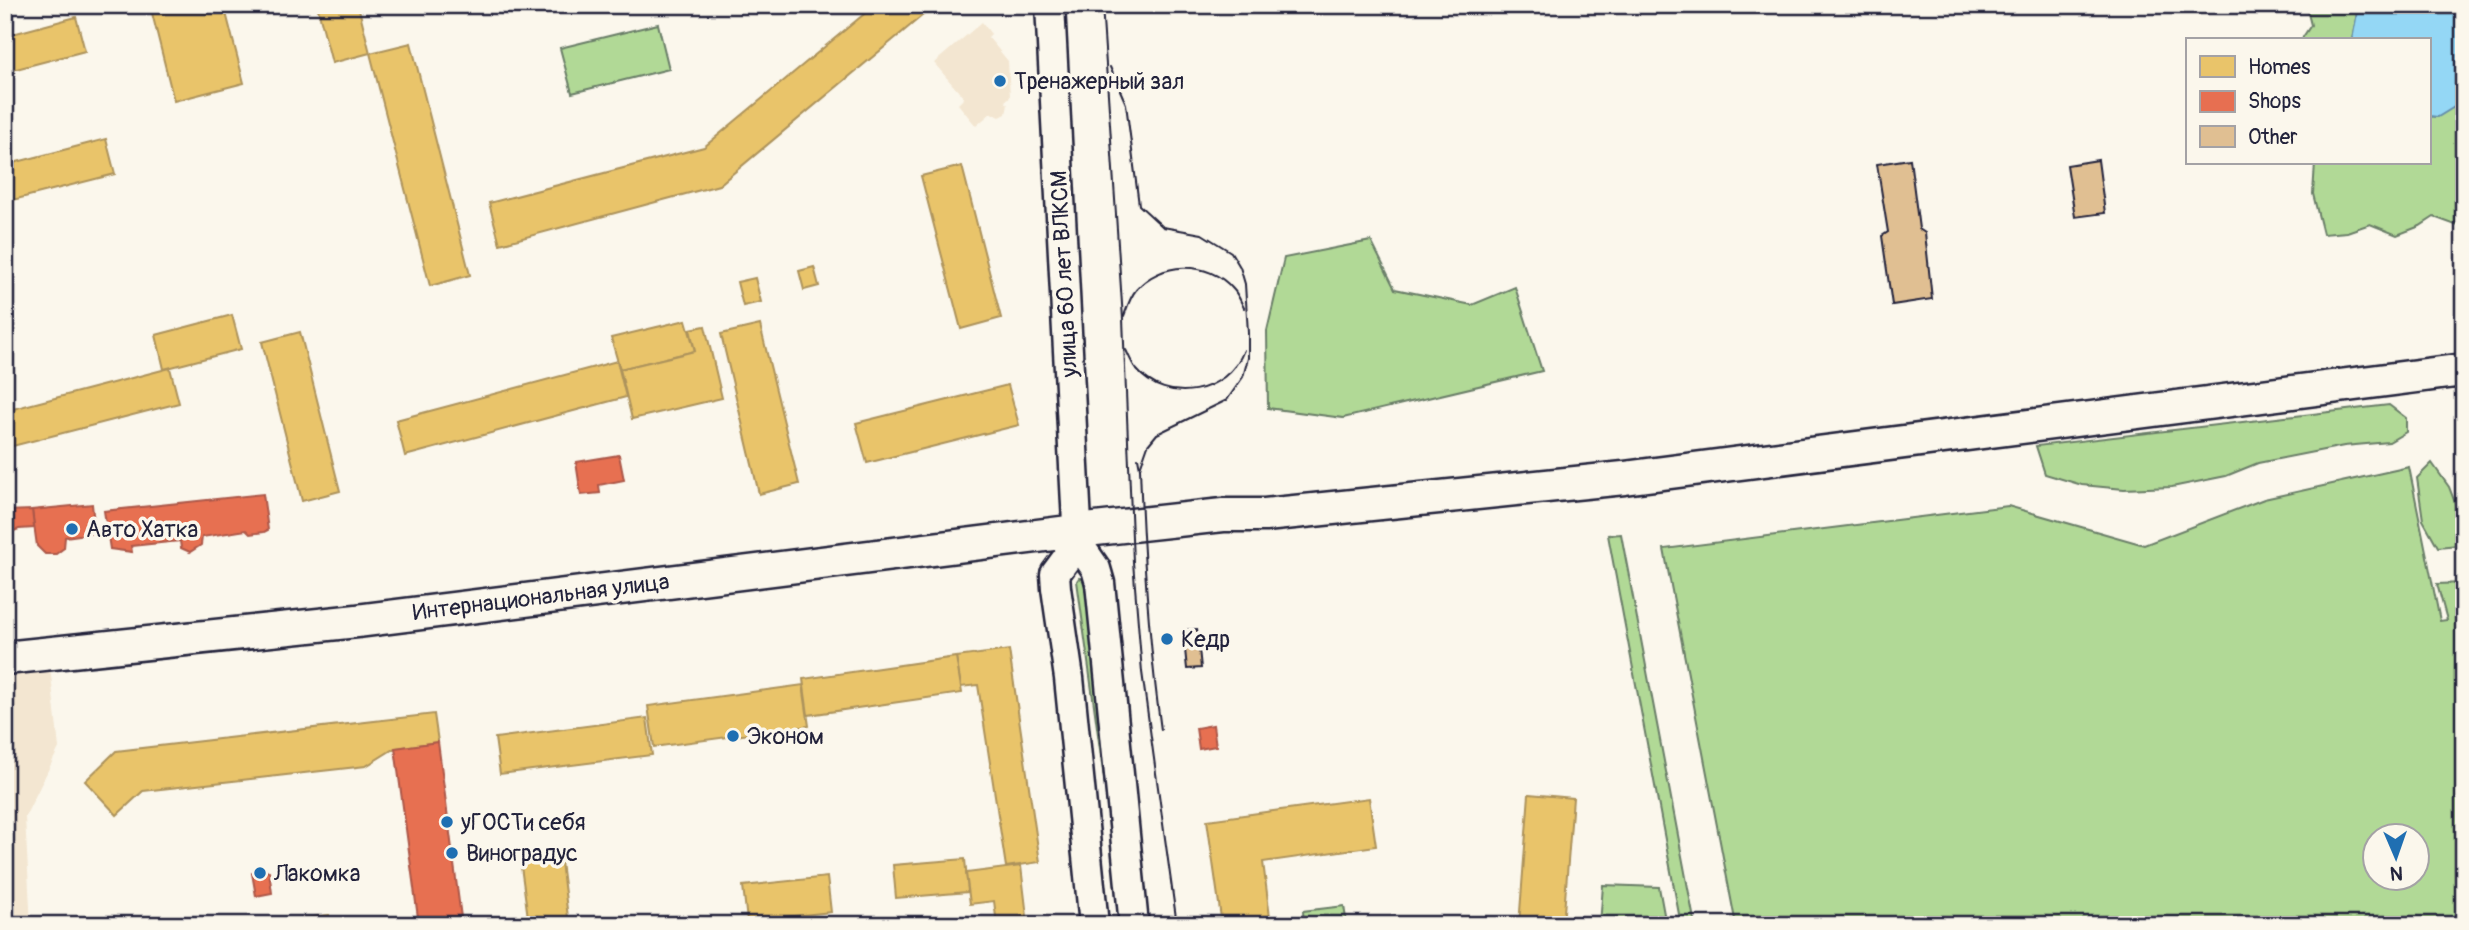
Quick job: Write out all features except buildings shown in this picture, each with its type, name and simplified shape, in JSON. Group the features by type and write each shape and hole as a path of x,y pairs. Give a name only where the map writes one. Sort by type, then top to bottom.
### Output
{"main road":[{"name":"Интернациональная улица","path":"5,659 1077,537 1223,515 1265,515 1624,478 2464,370"}],"street":[{"name":"улица 60 лет ВЛКСМ","path":"1050,5 1077,537 1096,569 1100,583 1134,925"},
{"path":"1077,537 1055,574 1069,678 1094,925"}],"shaded area":[{"path":"982,22 991,34 988,37 1008,61 1010,97 1005,101 1008,105 1006,114 1000,117 991,113 976,126 958,104 964,98 934,63"},
{"path":"50,666 59,748 25,817 31,925 5,925 5,671"}],"green space":[{"path":"2306,5 2371,5 2357,13 2352,38 2302,38 2311,25"},
{"path":"658,24 669,69 572,93 560,48"},
{"path":"2464,101 2464,163 2459,169 2464,185 2464,228 2434,217 2397,235 2370,224 2347,232 2323,234 2313,194 2315,164 2430,164 2430,116 2436,117"},
{"path":"1371,241 1395,289 1472,305 1515,287 1542,371 1343,418 1268,408 1267,331 1284,258"},
{"path":"2389,405 2406,418 2406,432 2389,442 2344,446 2258,463 2226,476 2172,487 2124,489 2082,485 2045,474 2036,446"},
{"path":"2432,463 2449,487 2459,513 2464,512 2464,540 2458,545 2438,547 2423,520 2417,478"},
{"path":"2409,467 2440,621 2447,620 2437,584 2464,583 2464,925 1736,925 1664,549 2008,506 2144,545 2264,499"},
{"path":"1621,534 1695,925 1681,925 1608,535"},
{"path":"1079,578 1084,580 1131,925 1124,925 1077,581"},
{"path":"1603,885 1659,887 1666,925 1600,925"},
{"path":"1344,906 1347,925 1304,925 1303,911"}],"water":[{"path":"2371,5 2464,5 2464,101 2438,117 2430,116 2430,38 2352,38 2357,13"}],"tram line":[{"path":"1102,5 1123,319 1133,562 1142,672 1177,925"},
{"path":"1110,67 1126,104 1139,205 1163,227 1202,234 1231,252 1240,267 1245,284 1248,358 1243,377 1227,400 1157,434 1148,445 1140,468"},
{"path":"1124,316 1134,293 1146,281 1170,269 1184,268 1197,269 1223,279 1235,291 1244,308"},
{"path":"1126,350 1136,369 1149,381 1179,391 1195,390 1224,377 1236,365 1244,350"},
{"path":"1138,458 1150,632 1161,730"}],"place":[{"name":"Тренажерный зал","path":"1000,81"},
{"name":"Авто Хатка","path":"72,529"},
{"name":"Кедр","path":"1167,639"},
{"name":"Эконом","path":"733,736"},
{"name":"уГОСТи себя","path":"447,822"},
{"name":"Виноградус","path":"452,853"},
{"name":"Лакомка","path":"260,873"}]}
